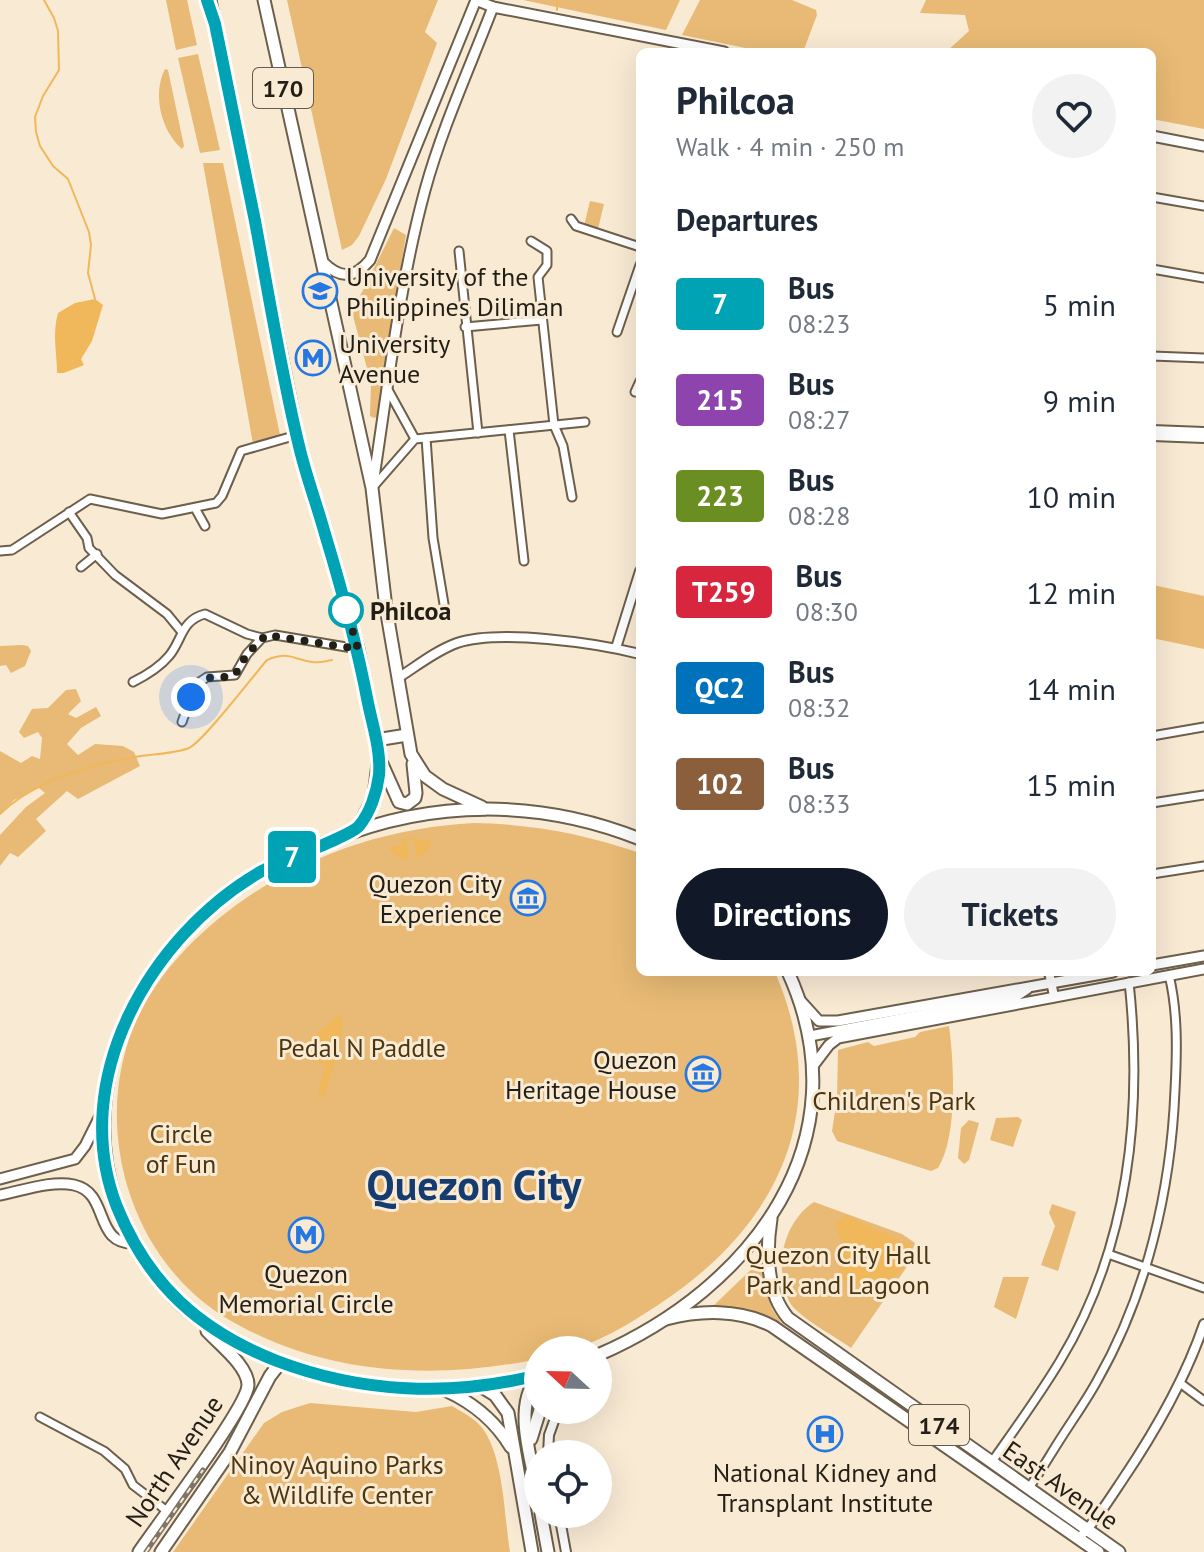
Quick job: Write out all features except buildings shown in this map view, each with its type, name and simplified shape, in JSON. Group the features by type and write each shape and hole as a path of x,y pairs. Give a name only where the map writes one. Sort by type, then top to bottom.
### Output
{"main road":[{"name":"170","path":"210,0 297,435 358,649 379,756 374,796 357,830"},
{"name":"170","path":"261,0 268,17 372,488 386,608 411,754 425,776 443,789 486,809"},
{"path":"321,259 336,274 346,276 355,274 370,260 476,0 705,48"},
{"path":"372,488 405,279 425,191 494,3"},
{"path":"1156,137 1204,146"},
{"path":"376,740 407,735"},
{"path":"379,756 394,795 399,802 407,804 416,793 411,754"},
{"name":"170","path":"524,1378 443,1389 355,1384 281,1362 237,1343 197,1318 161,1283 136,1243 116,1202 107,1172 103,1141 103,1110 111,1069 129,1017 153,973 185,932 216,903 283,860 381,821 427,812 525,810 563,816 636,838"},
{"path":"1156,964 1204,956"},
{"path":"810,1036 837,1034 1204,969"},
{"path":"612,1349 666,1319 723,1275 771,1219 791,1184 805,1142 813,1095 813,1066 810,1036 790,976"},
{"path":"800,1000 819,1021 838,1021 1091,976"},
{"path":"813,1066 837,1034 1015,997 1027,989"},
{"path":"1015,997 1027,1001"},
{"path":"0,1179 75,1159 103,1110"},
{"path":"0,1195 54,1185 80,1187 94,1197 112,1237 125,1244 136,1243"},
{"name":"East Avenue","path":"771,1219 768,1250 770,1273 777,1301 785,1315 991,1463 1031,1484 1098,1552"},
{"name":"East Avenue","path":"666,1319 689,1314 735,1314 752,1317 776,1328 1082,1534 1119,1552"},
{"name":"North Avenue","path":"139,1552 216,1442 241,1403 248,1385 233,1356 197,1318"},
{"name":"North Avenue","path":"161,1552 230,1452 270,1376 281,1362"},
{"path":"480,1386 495,1395 508,1413 515,1407 524,1410"},
{"name":"170","path":"443,1389 475,1406 488,1417 514,1452"},
{"name":"170","path":"508,1413 532,1552"},
{"path":"216,1442 228,1441 230,1452"},
{"path":"544,1528 548,1552"}],"street":[{"path":"1156,198 1204,206"},
{"path":"571,219 576,226 636,246"},
{"path":"531,241 547,251 547,265 538,277 542,320 554,425 563,446 572,497"},
{"path":"459,251 478,433"},
{"path":"1156,270 1204,278"},
{"path":"617,332 636,277"},
{"path":"465,327 542,320"},
{"path":"1156,356 1204,358"},
{"path":"387,388 415,439"},
{"path":"372,488 415,439 585,422"},
{"path":"509,430 524,561"},
{"path":"1156,433 1204,432"},
{"path":"1156,433 1204,438"},
{"path":"0,551 12,550 90,499 162,514 219,500 241,451 297,435"},
{"path":"426,438 433,538 444,604"},
{"path":"195,508 205,526"},
{"path":"69,512 87,538 86,545 115,575 167,614 181,631"},
{"path":"81,567 97,554"},
{"path":"616,648 636,584"},
{"path":"133,682 156,669 170,656 181,631 195,617 205,614 232,628 262,638"},
{"path":"182,722 194,688 207,677 235,675 247,654 262,638 270,635 358,649"},
{"path":"398,678 449,646 482,638 584,643 636,653"},
{"path":"1156,735 1204,727"},
{"path":"1156,802 1204,795"},
{"path":"1156,873 1204,866"},
{"path":"1031,1484 1097,1383 1145,1268 1164,1190 1174,1112 1176,1031 1169,975"},
{"path":"1050,976 1054,996"},
{"path":"991,1463 1060,1361 1087,1308 1108,1254 1125,1188 1135,1110 1129,982"},
{"path":"1108,1254 1204,1288"},
{"path":"1082,1534 1149,1439 1200,1351 1204,1324"},
{"path":"1180,1383 1204,1401"},
{"path":"40,1417 104,1451 125,1469 133,1485 167,1511"},
{"path":"562,1528 566,1552"}],"green space":[{"path":"166,0 187,0 197,45 176,50"},
{"path":"287,0 438,0 425,32 437,43 386,179 359,236 352,245 342,250"},
{"path":"523,0 680,0 666,30"},
{"path":"700,0 792,0 816,10 817,15 805,48 745,48 682,35"},
{"path":"926,0 1204,0 1204,129 1156,120 1156,48 950,48 969,31 965,15 920,13"},
{"path":"198,54 220,150 200,153 178,58"},
{"path":"165,69 168,70 184,146 182,149 169,132 161,112 159,90"},
{"path":"203,163 223,163 280,435 253,444"},
{"path":"590,201 604,204 597,233 583,230"},
{"path":"394,228 406,235 377,417 374,418 370,416 371,383 352,312"},
{"path":"1156,586 1204,596 1204,649 1156,639"},
{"path":"0,646 28,646 31,651 25,666 11,673 6,665 0,666"},
{"path":"76,689 81,701 68,714 76,718 96,707 101,716 81,728 67,744 78,755 95,744 123,746 134,752 140,766 78,799 67,791 36,819 46,831 18,857 10,853 0,866 0,835 26,807 45,793 39,788 14,800 0,814 0,751 21,763 32,756 40,759 42,738 38,732 24,738 19,732 32,709 48,708 66,690"},
{"name":"Quezon Memorial Circle","path":"474,823 517,825 599,840 636,852 636,976 776,976 792,1022 799,1070 796,1116 785,1159 765,1199 737,1237 702,1272 661,1303 605,1336 524,1336 524,1361 457,1370 376,1368 297,1351 259,1336 223,1316 190,1290 162,1258 141,1221 126,1182 118,1140 117,1098 124,1057 138,1017 172,964 218,919 277,879 358,844 415,830"},
{"name":"Children's Park","path":"949,1026 952,1119 938,1168 931,1171 837,1141 832,1131 837,1099 838,1050 868,1042 874,1046"},
{"path":"1018,1117 1022,1120 1013,1147 990,1140 996,1118"},
{"path":"969,1120 979,1123 969,1160 964,1164 958,1158 961,1128"},
{"name":"Quezon City Hall Park and Lagoon","path":"814,1202 902,1234 915,1243 906,1268 851,1348 800,1314 790,1303 785,1288 782,1262 786,1239 797,1218"},
{"path":"1052,1204 1076,1212 1058,1271 1041,1265 1055,1226 1049,1213"},
{"path":"762,1259 772,1309 782,1324 757,1314 711,1308"},
{"path":"1003,1277 1029,1277 1016,1319 994,1307"},
{"name":"Ninoy Aquino Parks & Wildlife Center","path":"310,1403 416,1412 452,1406 473,1419 483,1429 495,1456 510,1552 173,1552 264,1423 282,1412"}],"shaded area":[{"path":"95,299 103,305 92,341 81,359 84,365 57,373 55,336 58,313 75,303"},
{"path":"410,836 421,841 432,839 428,851 417,858 411,838 406,841 409,859 403,859 389,848 400,845"},
{"name":"Pedal N Paddle","path":"339,1015 343,1020 339,1050 324,1097 318,1096 325,1065 299,1056 298,1049"},
{"path":"846,1216 911,1245 903,1267 895,1275 885,1281 862,1285 839,1278 846,1248 837,1232 836,1222"}],"waterway":[{"path":"44,0 58,31 59,70 43,96 35,117 36,132 40,146 53,166 68,179 89,232 88,273 95,299"},
{"path":"557,0 557,10"},
{"path":"0,814 29,792 63,776 117,760 189,748 216,722 267,660 286,656 314,662 332,660"},
{"path":"1081,1548 1088,1552"}],"railway":[{"path":"146,1552 203,1470"}],"bus line":[{"name":"7","path":"207,0 215,24 300,449 358,649 379,756 379,777 373,800 357,830 283,860 231,891 185,932 158,966 129,1017 111,1069 102,1126 107,1172 122,1217 161,1283 190,1313 223,1336 281,1362 355,1384 443,1389 524,1379"}],"place":[{"name":"University of the Philippines Diliman","path":"320,291"},
{"name":"University Avenue","path":"313,358"},
{"name":"Philcoa","path":"346,610"},
{"name":"Quezon City Experience","path":"528,898"},
{"name":"Quezon Heritage House","path":"703,1074"},
{"name":"Quezon Memorial Circle","path":"306,1235"},
{"name":"National Kidney and Transplant Institute","path":"825,1434"}],"district":[{"name":"Quezon City","path":"474,1184"}],"route":[{"path":"191,697 194,688 207,677 220,675 227,678 235,675 243,659 266,635 311,643 328,642 358,649 344,602 346,610"}],"park label":[{"name":"Circle of Fun","path":"181,1148"}]}
